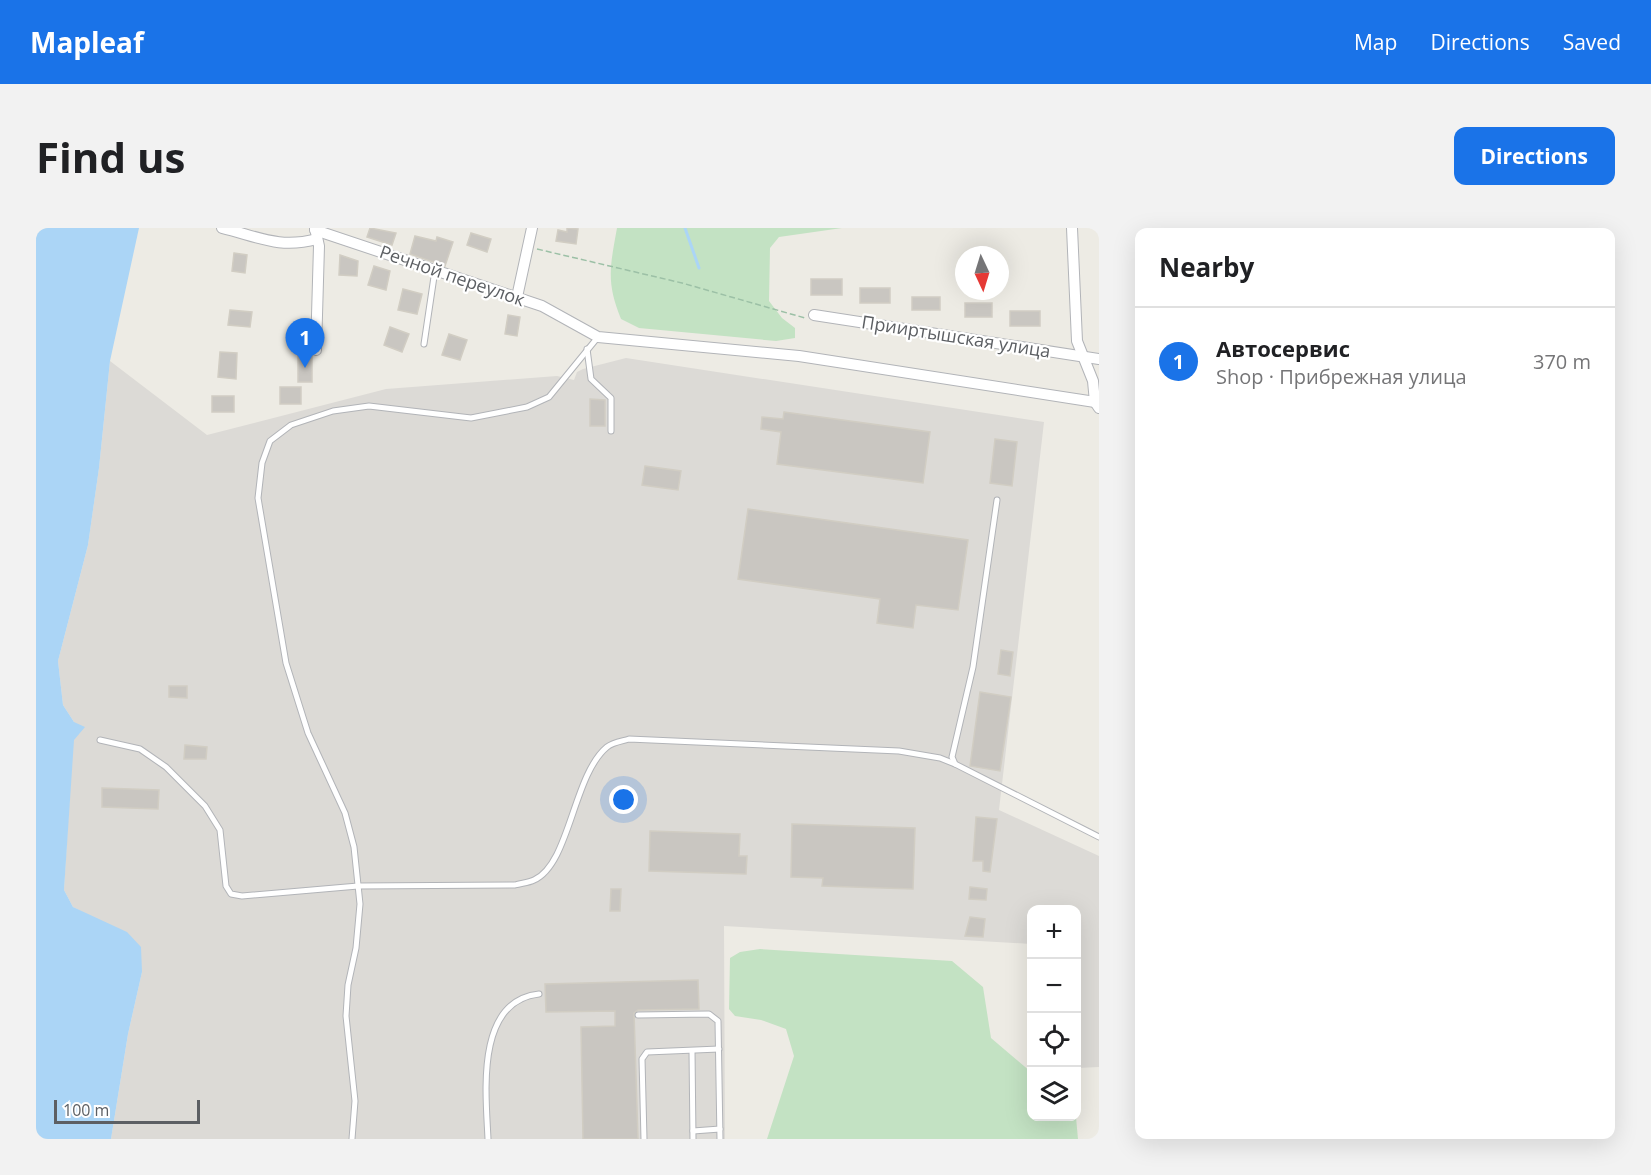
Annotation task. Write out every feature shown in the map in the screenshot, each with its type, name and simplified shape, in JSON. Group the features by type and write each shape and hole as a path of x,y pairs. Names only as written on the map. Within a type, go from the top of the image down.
{"street":[{"name":"Речной переулок","path":"222,228 271,243 298,244 316,232 542,306 585,332 598,337 799,356 1097,405"},
{"path":"517,297 532,228"},
{"path":"1072,228 1077,341 1094,381 1097,405"},
{"path":"316,232 316,350"},
{"name":"Прииртышская улица","path":"814,315 1099,359"}],"lane":[{"path":"424,344 435,270"},
{"path":"352,1139 355,1101 346,1016 348,985 357,938 358,886 354,847 345,813 308,733 286,663 258,498 262,463 270,441 291,425 333,411 369,406 471,418 527,407 549,397 598,337"},
{"path":"587,350 591,379 611,398 611,431"},
{"path":"955,764 952,757 973,667 997,500"},
{"path":"100,740 141,749 166,767 205,806 220,830 226,886 231,894 243,896 358,886 515,885 534,880 547,870 561,843 590,768 608,746 629,739 899,751 940,758 1099,837"},
{"path":"488,1139 485,1068 489,1044 511,1005 518,999 539,994"},
{"path":"638,1015 693,1013 715,1016 718,1021 720,1139"},
{"path":"644,1139 642,1059 644,1054 719,1049"},
{"path":"692,1051 693,1139"},
{"path":"693,1131 720,1129"}],"path":[{"path":"528,247 682,283 796,317 805,318 814,315"}],"shaded area":[{"path":"626,358 1044,422 999,810 1099,856 1099,1067 1081,1068 1081,905 1027,905 1027,944 724,926 725,1139 111,1139 128,1034 142,972 92,917 73,907 64,890 74,722 63,705 58,661 88,545 110,361 207,435 386,389 557,376 574,380 577,372"}],"green space":[{"path":"617,228 842,228 779,237 770,248 769,301 782,318 795,328 795,338 776,341 639,328 621,319 611,284"},
{"path":"760,949 952,961 983,987 991,1038 1027,1069 1027,1121 1076,1121 1078,1139 767,1139 794,1056 786,1029 761,1020 735,1016 729,1009 730,958 740,952"}],"water":[{"path":"36,228 139,228 110,361 88,545 58,661 63,705 74,722 85,727 74,740 64,890 73,907 127,932 141,947 142,972 128,1034 111,1139 36,1139"}],"building":[{"path":"370,228 396,233 392,245 367,237"},
{"path":"567,228 578,229 576,244 556,241 558,230 567,232"},
{"path":"471,233 491,239 487,252 467,245"},
{"path":"415,236 436,241 437,237 453,242 445,266 410,254"},
{"path":"234,253 247,255 245,273 232,271"},
{"path":"340,255 358,261 357,276 339,275"},
{"path":"374,266 390,271 386,290 368,285"},
{"path":"811,279 842,279 842,295 811,295"},
{"path":"860,288 890,288 890,303 860,303"},
{"path":"403,289 422,294 417,314 398,310"},
{"path":"912,297 940,297 940,310 912,310"},
{"path":"965,303 992,303 992,317 965,317"},
{"path":"230,310 252,312 250,327 228,325"},
{"path":"1010,311 1040,311 1040,326 1010,326"},
{"path":"508,315 520,317 517,336 505,334"},
{"path":"390,327 409,334 402,352 384,345"},
{"path":"449,334 467,340 460,360 442,355"},
{"path":"220,352 237,353 236,379 218,377"},
{"path":"298,355 312,356 312,382 298,382"},
{"path":"280,387 301,387 301,404 280,404"},
{"path":"212,396 234,396 234,412 212,412"},
{"path":"590,399 605,400 605,426 590,426"},
{"path":"784,412 930,432 923,483 777,464 781,432 761,429 762,417 783,419"},
{"path":"995,439 1017,442 1012,486 990,483"},
{"path":"645,466 681,471 678,490 642,485"},
{"path":"748,509 968,540 958,610 916,605 913,628 877,623 880,599 738,579"},
{"path":"1001,650 1013,652 1010,676 998,674"},
{"path":"169,686 187,686 187,698 169,697"},
{"path":"980,692 1011,697 1000,771 970,766"},
{"path":"185,745 207,747 206,759 184,759"},
{"path":"102,788 159,790 158,809 102,807"},
{"path":"976,817 997,819 990,872 983,871 983,861 973,861"},
{"path":"792,824 915,828 913,889 822,886 823,878 791,877"},
{"path":"650,831 740,834 739,856 747,856 746,874 649,871"},
{"path":"970,887 987,889 986,900 969,899"},
{"path":"611,889 621,889 620,911 610,911"},
{"path":"970,917 985,919 983,937 965,936"},
{"path":"698,980 699,1009 638,1010 634,1013 638,1139 583,1139 581,1027 615,1026 615,1011 546,1012 545,984"}],"waterway":[{"path":"685,228 699,268"}],"place":[{"name":"Автосервис","path":"305,368"}]}
